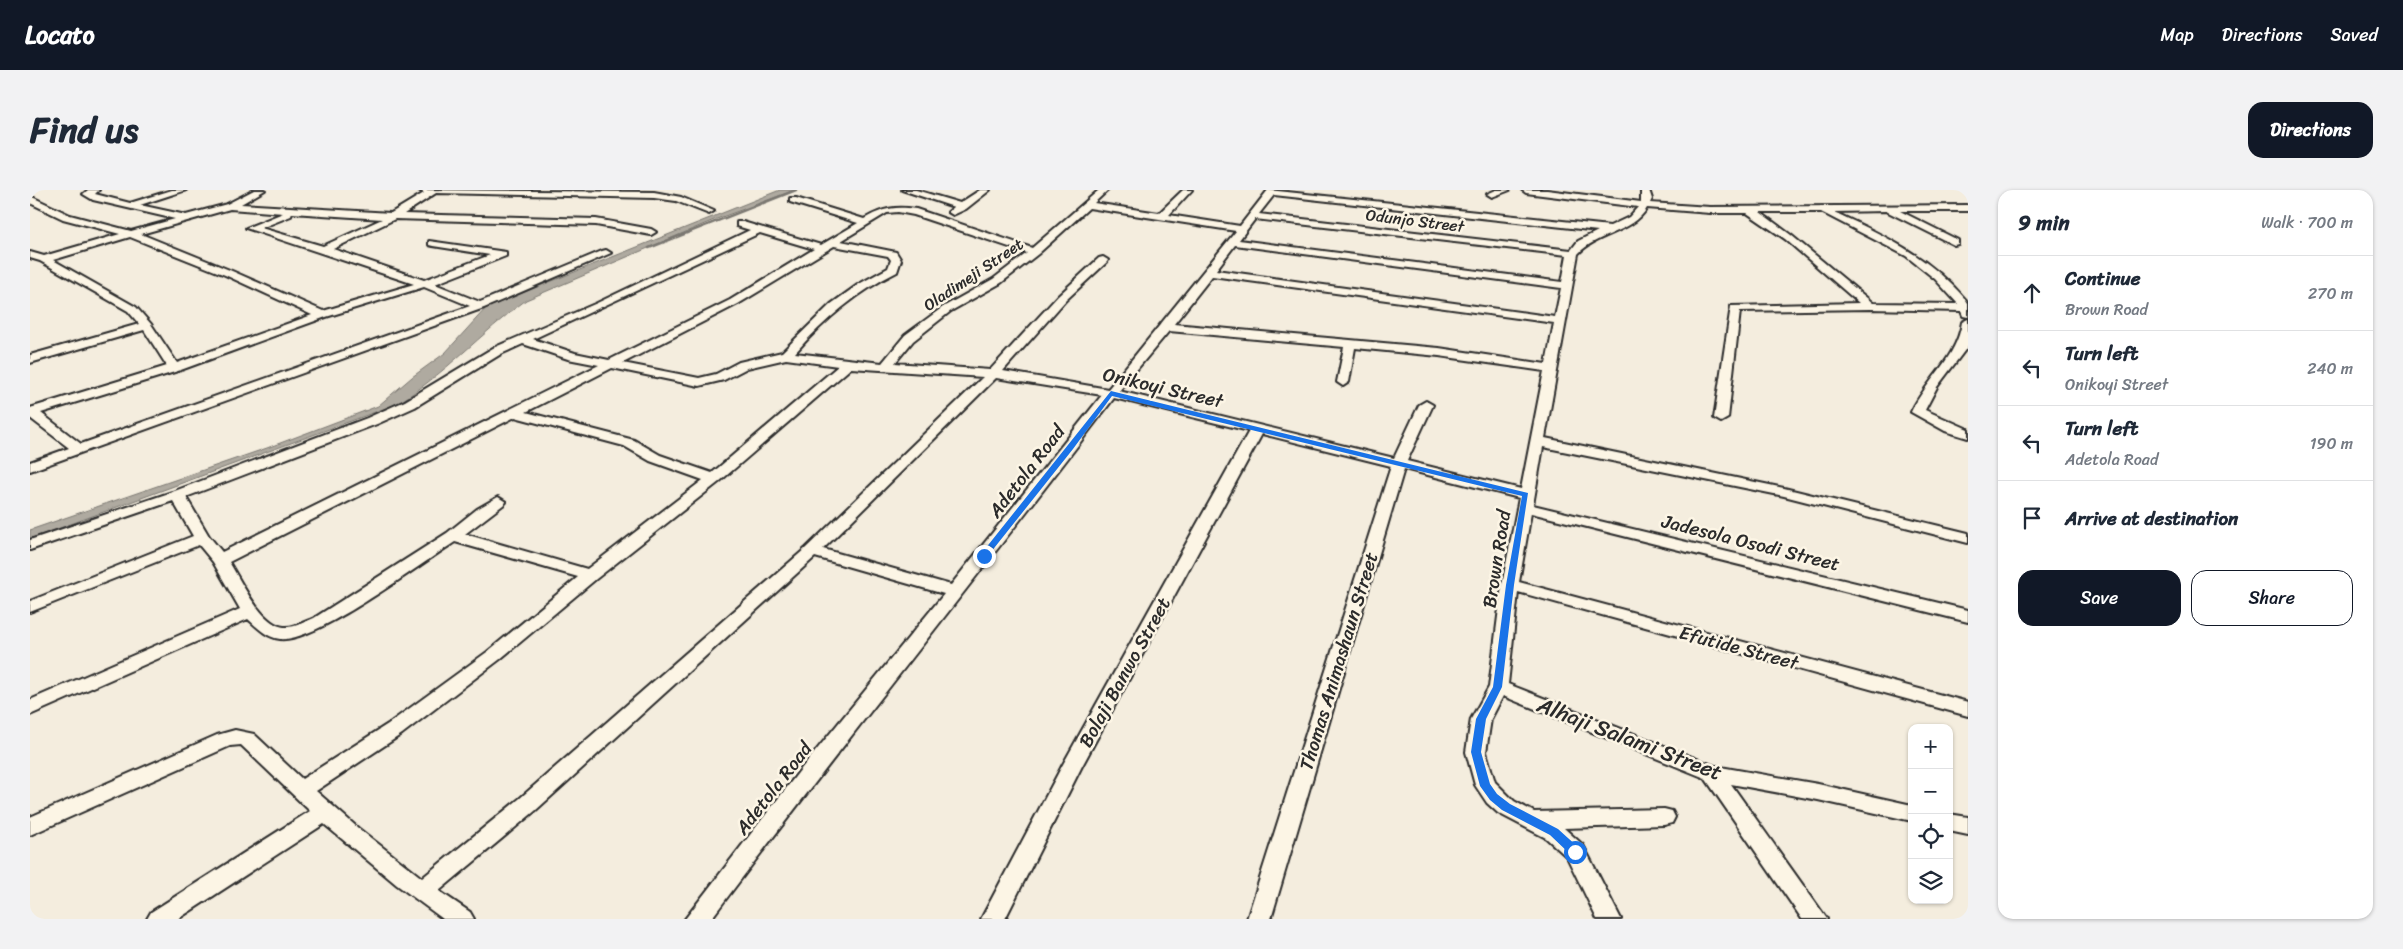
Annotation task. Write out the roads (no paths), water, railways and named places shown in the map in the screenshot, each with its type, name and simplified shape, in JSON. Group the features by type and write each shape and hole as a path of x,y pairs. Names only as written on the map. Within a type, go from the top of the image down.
{"street":[{"path":"95,190 88,194 96,198 187,218"},
{"path":"132,205 182,190"},
{"path":"44,259 230,206 261,190"},
{"path":"324,249 358,236 396,216 428,190 647,194 678,199 709,211"},
{"path":"906,190 963,207"},
{"path":"938,221 963,207 986,190"},
{"name":"Oladimeji Street","path":"885,367 909,338 947,310 997,281 1034,252 1104,190"},
{"path":"1162,216 1188,190"},
{"path":"1492,194 1506,190"},
{"path":"1526,190 1645,198 1750,210 1968,208"},
{"path":"1273,191 1611,229"},
{"name":"Adetola Road","path":"697,919 808,774 1028,501 1111,393 1166,327 1273,191"},
{"path":"1572,253 1598,233 1626,225 1640,215 1645,198"},
{"path":"30,199 43,209 131,234 251,282 322,315"},
{"path":"793,200 865,222"},
{"path":"1088,205 1162,216 1238,235 1567,286"},
{"path":"230,206 296,212 596,222 651,232"},
{"path":"1821,208 1893,242 1911,253 1946,283 1968,312"},
{"path":"1886,208 1954,242"},
{"path":"220,560 734,302 884,211 898,209 916,212 1034,252"},
{"path":"1750,210 1788,237 1870,306"},
{"path":"296,212 251,228 324,249 448,292 480,306"},
{"name":"Odunjo Street","path":"1254,216 1572,253"},
{"path":"523,340 572,356 699,382 715,379 743,364 786,354 813,324 879,277 893,270 896,260 892,254 826,245 758,230 740,224"},
{"path":"30,546 177,495 395,411 489,356 758,230"},
{"path":"30,412 174,368 322,315 424,284 502,254 433,243"},
{"path":"30,466 480,306 606,253"},
{"name":"Brown Road","path":"1572,253 1561,321 1510,585 1498,687 1481,719 1476,752 1478,766 1485,786 1494,797 1506,807 1554,832 1575,852 1609,919"},
{"path":"30,255 44,259 114,297 132,309 147,326 174,368"},
{"path":"422,891 555,780 812,550 994,373 1062,298 1103,260"},
{"path":"1208,272 1561,321"},
{"path":"1721,418 1735,308 1870,306 1968,312"},
{"path":"1968,322 1967,336 1962,350 1936,380 1918,412 1950,428 1968,434"},
{"path":"30,359 147,326"},
{"path":"1166,327 1439,352 1551,368"},
{"path":"1343,382 1350,345"},
{"name":"Onikoyi Street","path":"786,354 848,364 994,373 1111,393 1399,463 1525,501"},
{"path":"300,791 395,729 493,656 590,575 714,479 848,364"},
{"name":"Thomas Animashaun Street","path":"1259,919 1399,463 1426,406"},
{"path":"30,412 78,448"},
{"path":"516,413 629,444 655,458 714,479"},
{"name":"Bolaji Banwo Street","path":"993,919 1072,766 1258,428"},
{"path":"1537,440 1774,489 1968,538"},
{"path":"177,495 202,538 220,560 250,610 270,629 279,633 293,634 320,622 453,536 498,502"},
{"name":"Jadesola Osodi Street","path":"1525,501 1968,616"},
{"path":"453,536 590,575"},
{"path":"30,607 202,538"},
{"path":"812,550 954,591"},
{"name":"Efutide Street","path":"1510,585 1968,709"},
{"path":"30,708 250,610"},
{"name":"Alhaji Salami Street","path":"1498,687 1712,773 1818,792 1908,812"},
{"path":"30,826 234,737 247,740 325,813 422,891 447,915"},
{"path":"1712,773 1815,919"},
{"path":"159,919 325,813"},
{"path":"1530,820 1664,818"},
{"path":"1953,823 1968,826"}],"waterway":[{"path":"649,248 796,190"}]}
